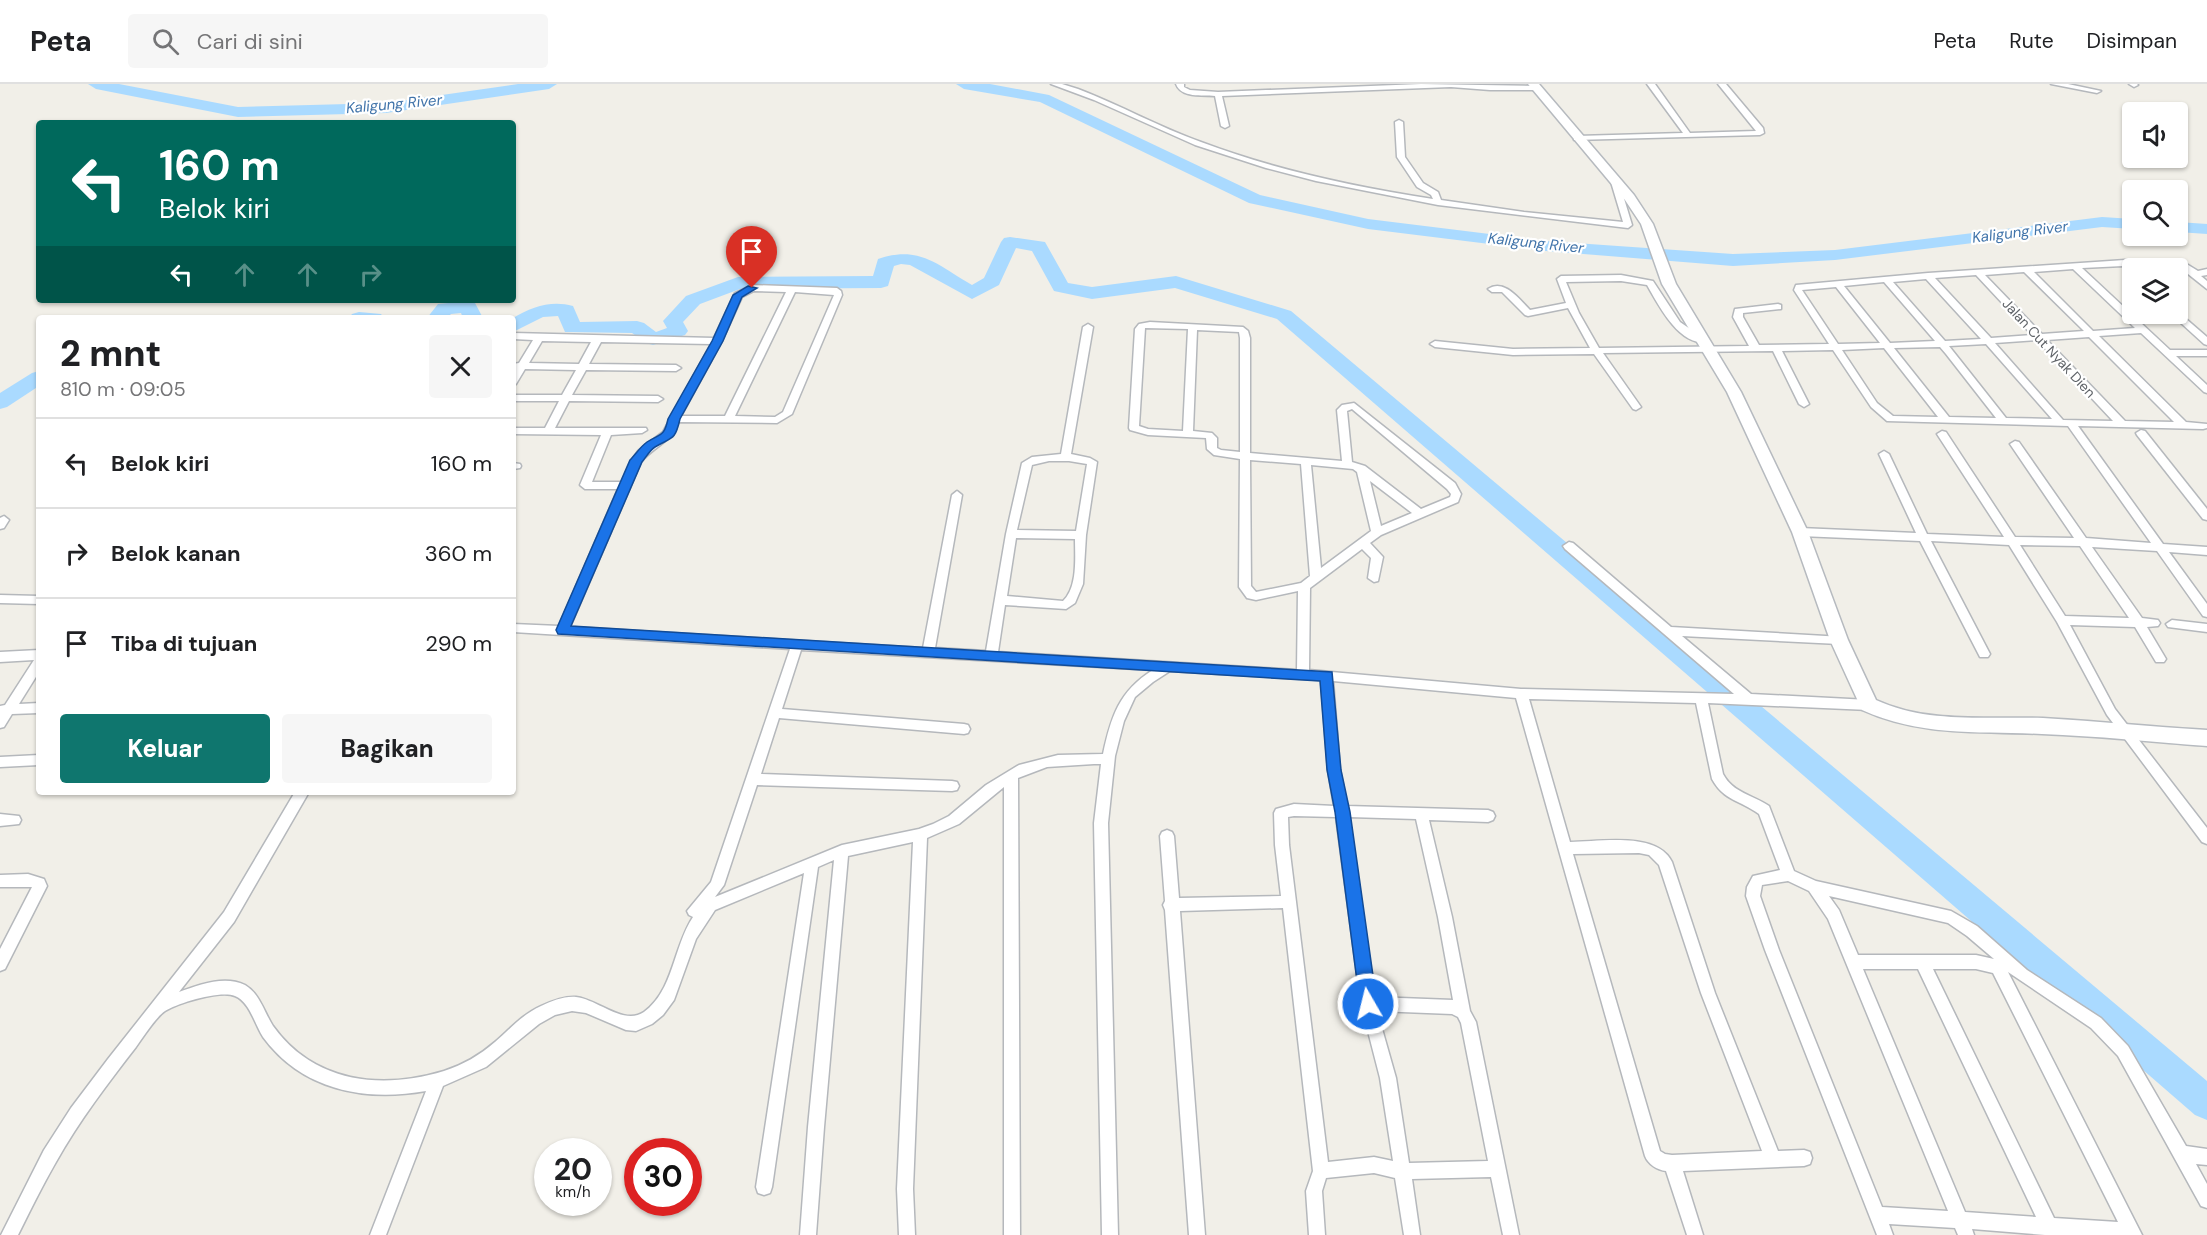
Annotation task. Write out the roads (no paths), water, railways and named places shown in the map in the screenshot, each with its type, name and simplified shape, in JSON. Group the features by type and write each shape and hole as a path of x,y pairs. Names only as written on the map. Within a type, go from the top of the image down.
{"main road":[{"path":"1534,86 1630,198 1650,231 1667,279 1734,392 1800,532 1839,640 1869,705 1894,717 1938,723 2004,724 2207,738"}],"street":[{"path":"1054,84 1077,87 1203,145 1244,159 1343,186 1438,203 1628,225 1615,182"},
{"path":"1180,84 1181,88 1188,92 1218,94 1450,84 1490,88 1534,86"},
{"path":"1651,84 1689,136"},
{"path":"1577,138 1760,133 1760,130 1722,84"},
{"path":"2055,84 2097,91"},
{"path":"1218,94 1225,126"},
{"path":"1399,122 1401,158 1418,183 1435,194 1438,203"},
{"path":"2122,264 1928,276 1839,285 1804,286 1798,290 1874,405 1885,416 1897,419 2206,427"},
{"path":"2077,268 2207,390"},
{"path":"2188,268 2207,286"},
{"path":"2027,270 2183,425"},
{"path":"2195,273 2207,272"},
{"name":"Jalan Cut Nyak Dien","path":"1978,273 2121,423"},
{"path":"1928,276 2065,422 2207,613"},
{"path":"1636,407 1597,351 1570,305 1561,279 1621,278 1650,283 1676,324 1704,344"},
{"path":"1887,280 1943,344 2003,421"},
{"path":"1839,285 1946,420"},
{"path":"562,630 640,455 650,445 667,437 671,432 674,419 717,341 738,295 752,288 834,290 838,292 787,414 777,420 674,419"},
{"path":"728,420 792,289"},
{"path":"1492,289 1505,290 1528,314 1570,305"},
{"path":"1755,347 1738,317 1738,311 1778,307"},
{"path":"2188,324 2205,338"},
{"path":"1347,464 1342,410 1345,406 1354,406 1456,494 1454,499 1420,514 1377,532 1304,586 1256,596 1247,592 1245,456 1244,334 1240,329 1146,325 1140,329 1134,428 1211,436 1211,446 1214,452 1245,456 1306,463 1347,464 1361,468 1420,514"},
{"path":"1065,458 1088,327"},
{"path":"1188,434 1193,327"},
{"path":"1435,344 1513,352 1597,351 1704,344 1755,347 1889,346 2145,330"},
{"path":"516,336 717,341"},
{"path":"518,366 539,338"},
{"path":"548,431 598,338"},
{"path":"1776,347 1804,404"},
{"path":"2168,353 2207,353"},
{"path":"518,366 676,369"},
{"path":"516,398 658,399"},
{"path":"516,431 642,430"},
{"path":"607,432 585,485 626,486"},
{"path":"2141,433 2207,516"},
{"path":"1942,434 2062,620 2111,712 2200,818 2207,838"},
{"path":"2015,444 2139,623 2160,659"},
{"path":"1884,454 1923,537 1984,654"},
{"path":"991,656 1011,534 1028,463 1039,458 1085,459 1092,462 1081,535 1076,593 1071,602 1066,605 1001,600"},
{"path":"1306,463 1316,578"},
{"path":"1361,468 1377,532"},
{"path":"928,652 957,495"},
{"path":"1800,532 2083,542 2207,551"},
{"path":"1011,534 1081,535"},
{"path":"1363,543 1377,557 1374,578"},
{"path":"1569,546 1619,587 1744,699"},
{"path":"1303,676 1304,586"},
{"path":"0,599 36,600"},
{"path":"2062,620 2154,623"},
{"path":"2172,624 2207,628"},
{"path":"516,628 1327,676 1521,694 1744,699 1869,705"},
{"path":"1668,631 1839,640"},
{"path":"694,911 717,885 797,645"},
{"path":"0,657 36,655"},
{"path":"0,723 4,710 36,666"},
{"path":"1110,1235 1101,823 1108,759 1125,705 1143,682 1168,667"},
{"path":"1327,676 1334,770 1342,812 1368,1004 1388,1078 1412,1235"},
{"path":"1521,694 1650,1149 1656,1159 1672,1163 1804,1158"},
{"path":"1706,699 1717,775 1732,796 1764,810 1789,875"},
{"path":"4,710 36,708"},
{"path":"775,713 964,729"},
{"path":"157,1007 209,990 232,987 245,993 268,1031 293,1058 322,1077 356,1088 406,1087 438,1079 480,1063 540,1014 554,1008 575,1004 624,1024 640,1022 657,1012 667,999 687,940 696,923 710,906 842,851 920,835 954,820 991,789 1011,775 1032,765 1049,760 1108,759"},
{"path":"0,762 36,760"},
{"path":"1011,775 1012,1235"},
{"path":"752,778 952,786"},
{"path":"9,1235 50,1156 76,1114 229,917 300,795"},
{"path":"1321,1173 1279,821 1281,813 1294,810 1488,816"},
{"path":"1421,814 1445,917 1463,1012 1468,1022 1511,1235"},
{"path":"907,1235 904,1189 920,835"},
{"path":"1167,836 1170,905 1197,1235"},
{"path":"1566,848 1639,847 1651,849 1660,854 1665,862 1708,993 1773,1159"},
{"path":"808,1235 842,851"},
{"path":"764,1187 812,864"},
{"path":"1885,1235 1772,950 1753,896 1758,880 1789,875 1814,887 1951,917 1972,930 2022,975 2063,999 2109,1035 2123,1051 2207,1200"},
{"path":"0,881 28,880 39,883 40,886 6,942 0,964"},
{"path":"1814,887 1834,915 1963,1228"},
{"path":"1170,905 1288,902"},
{"path":"1854,962 1976,962 2022,975"},
{"path":"1923,963 2052,1231"},
{"path":"1877,1215 1963,1228 2133,1233 1998,967"},
{"path":"1368,1004 1454,1007 1463,1012"},
{"path":"378,1235 438,1079"},
{"path":"2181,1154 2207,1157"},
{"path":"1672,1163 1695,1235"},
{"path":"1317,1235 1314,1191 1316,1181 1321,1173 1333,1168 1374,1165 1402,1171 1499,1169"}],"waterway":[{"name":"Kaligung River","path":"96,84 238,112 386,108 549,84"},
{"name":"Kaligung River","path":"964,84 1044,98 1255,199 1368,224 1546,246 1733,260 1835,255 2102,222 2122,223"},
{"name":"Kaligung River","path":"2188,228 2207,229"},
{"path":"516,324 539,311 566,310 572,328 637,327 653,339 678,331 673,321 693,300 738,283 881,282 885,263 900,258 915,260 972,293 992,281 1010,242 1039,246 1061,287 1092,293 1176,282 1284,315 2207,1103"},
{"path":"439,315 445,308 468,307 472,315"},
{"path":"0,402 36,379"}]}
